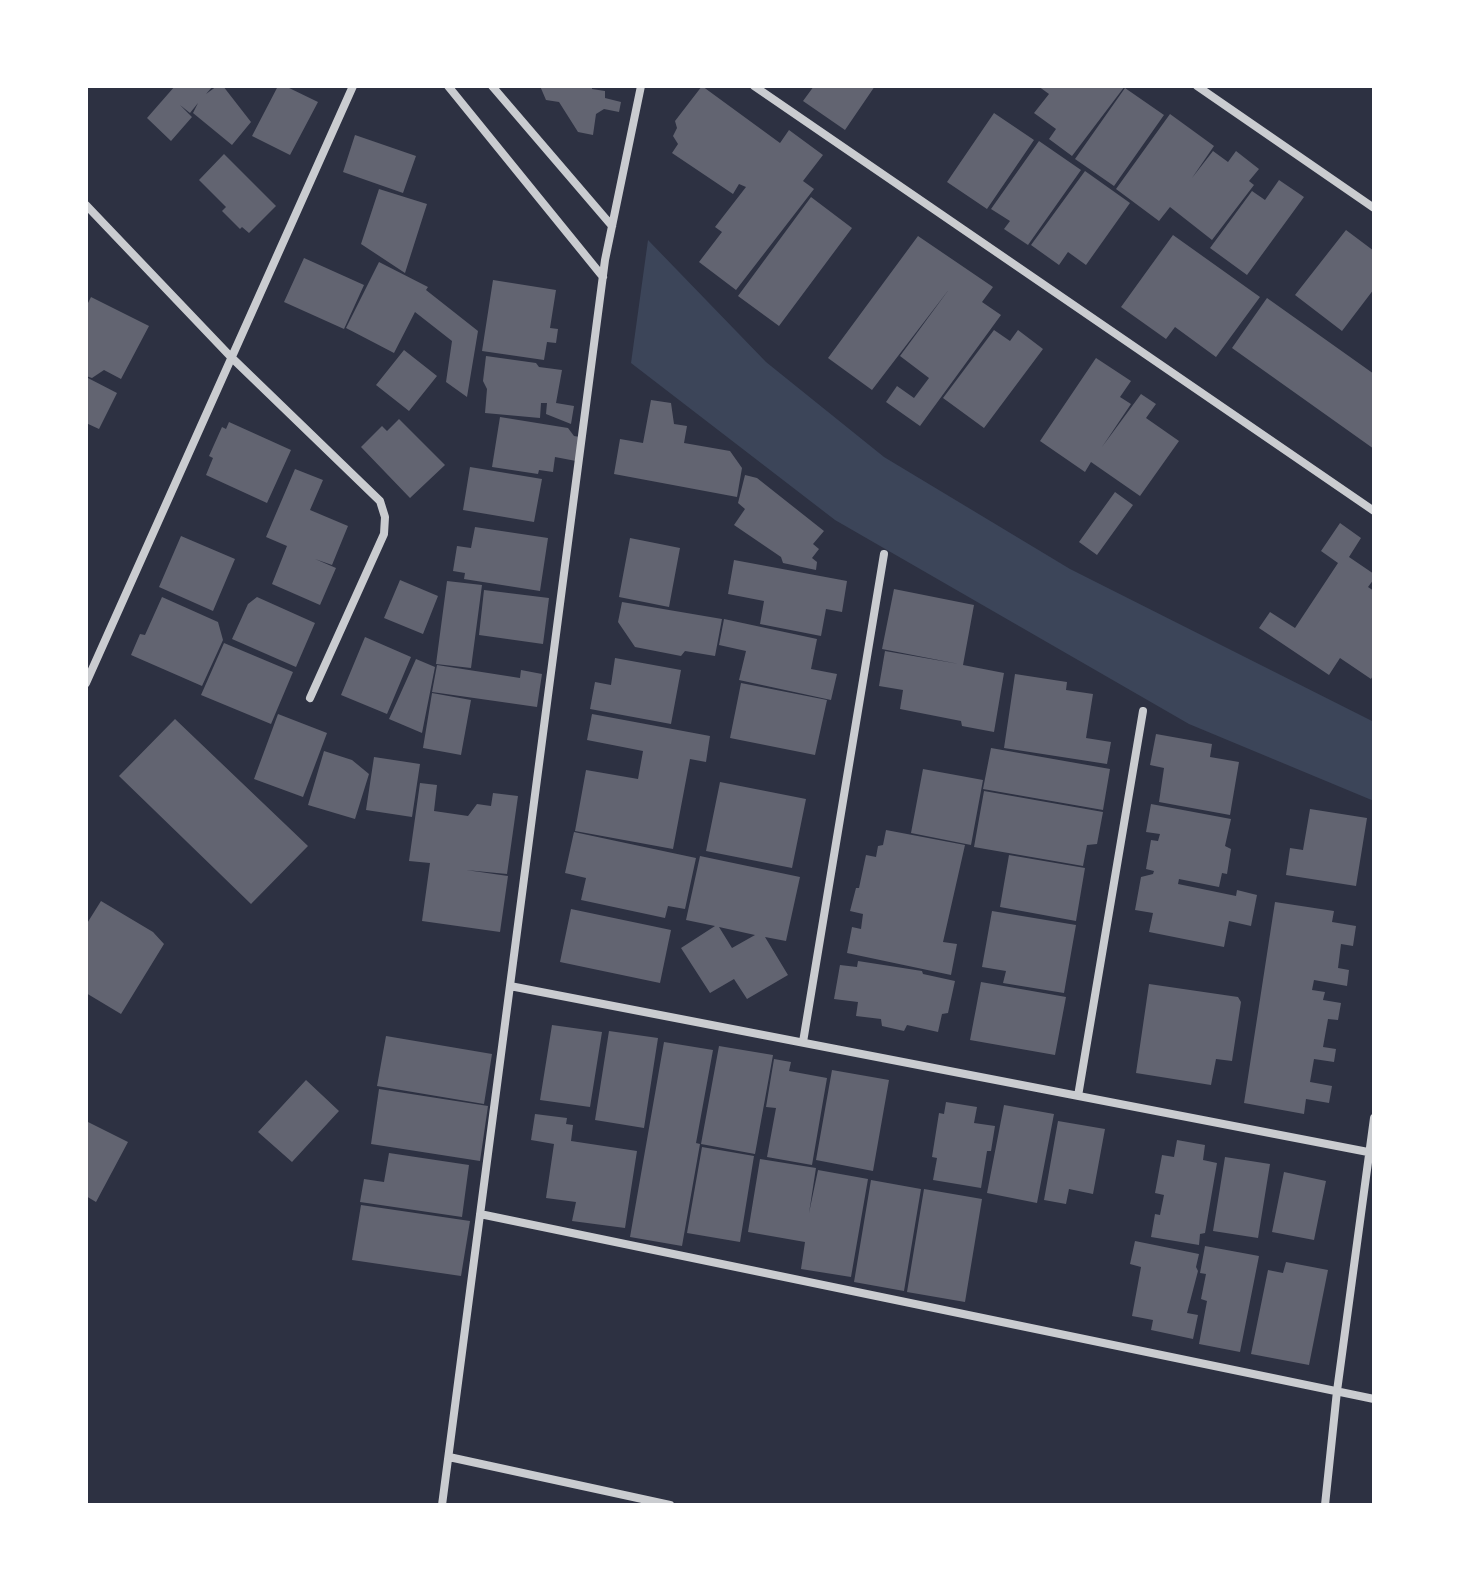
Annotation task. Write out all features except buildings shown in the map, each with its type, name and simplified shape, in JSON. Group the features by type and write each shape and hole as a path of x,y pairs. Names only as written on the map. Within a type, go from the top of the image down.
{"street":[{"path":"86,683 353,86"},
{"path":"448,86 603,277"},
{"path":"492,86 612,226"},
{"path":"442,1505 605,260 641,86"},
{"path":"754,86 1374,511"},
{"path":"1197,86 1374,208"},
{"path":"86,205 230,356 380,501 385,517 384,534 310,698"},
{"path":"803,1042 884,554"},
{"path":"1078,1096 1143,711"},
{"path":"510,986 1368,1152"},
{"path":"1325,1505 1337,1391 1374,1118"},
{"path":"480,1214 1374,1399"},
{"path":"449,1457 670,1505"}],"shaded area":[{"path":"648,240 766,362 884,457 1070,569 1374,722 1374,801 1189,724 835,520 631,363"}]}
